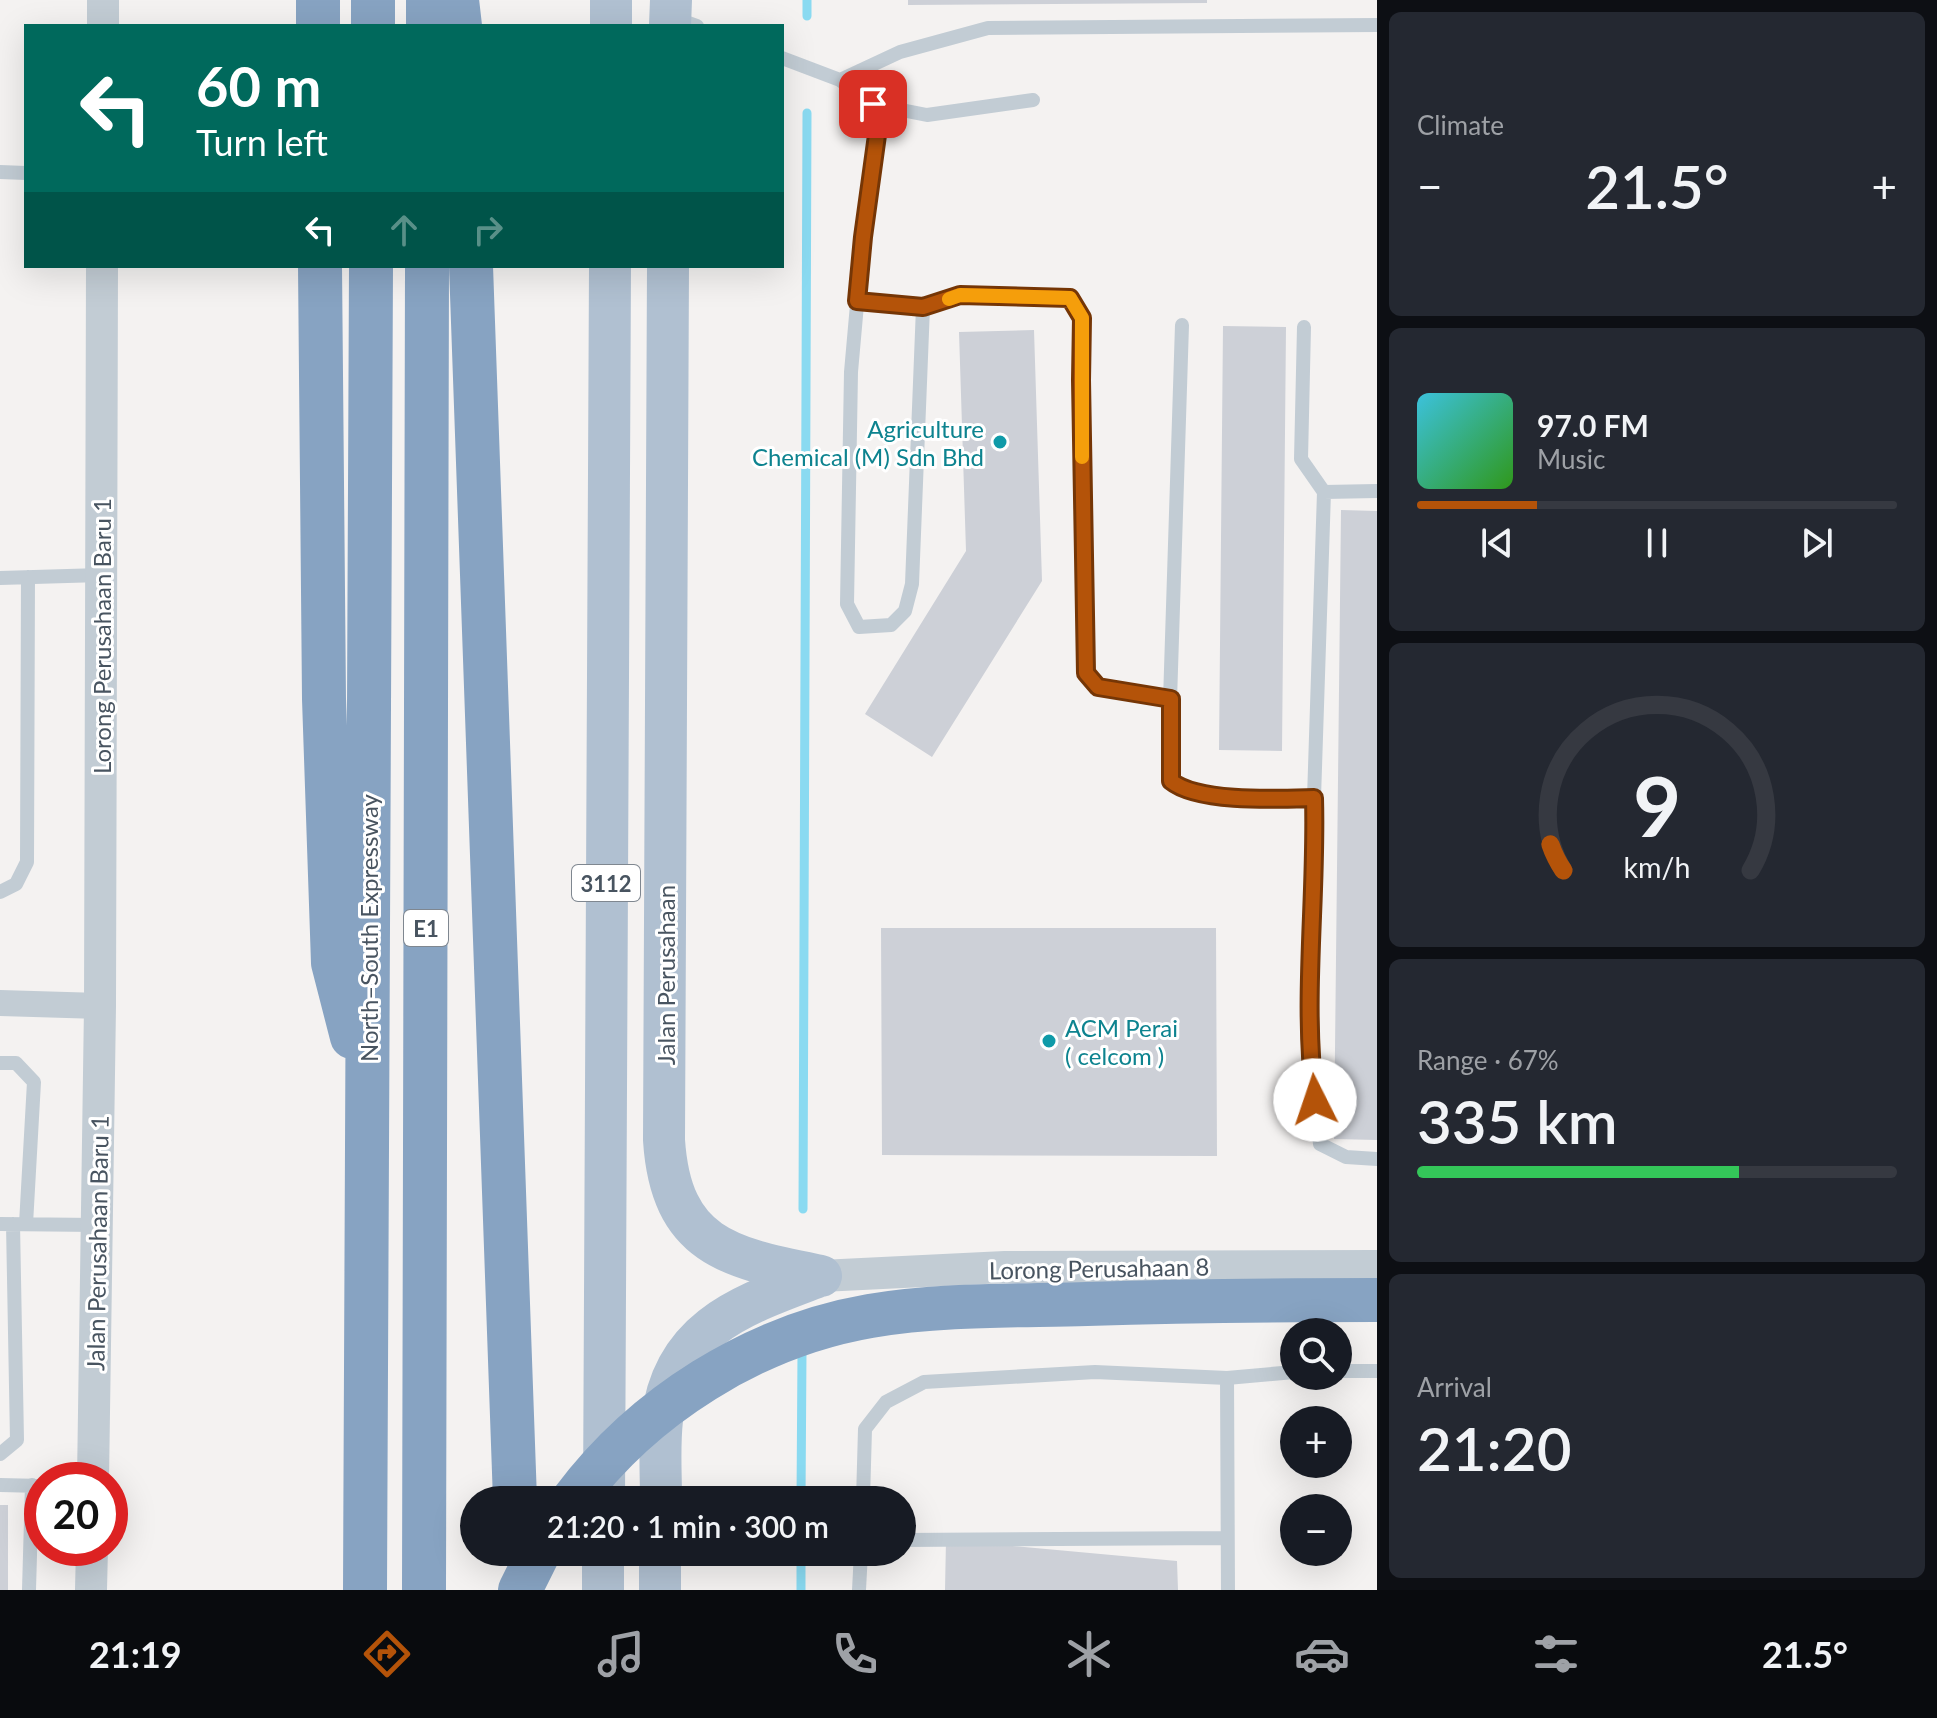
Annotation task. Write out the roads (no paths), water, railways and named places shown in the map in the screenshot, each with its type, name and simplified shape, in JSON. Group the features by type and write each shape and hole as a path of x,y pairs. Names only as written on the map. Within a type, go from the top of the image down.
{"highway":[{"path":"318,0 318,24"},
{"path":"373,0 373,24"},
{"path":"428,0 428,24"},
{"path":"457,0 460,24"},
{"path":"320,268 324,699 333,963 367,1094"},
{"name":"North–South Expressway","path":"365,1590 371,268"},
{"name":"E1","path":"424,1590 427,268"},
{"path":"471,268 515,1486"},
{"path":"584,1486 626,1441 687,1392 766,1348 828,1326 914,1310 975,1307 1377,1300"},
{"path":"518,1566 519,1590"},
{"path":"519,1590 532,1566"}],"main road":[{"path":"611,0 611,24"},
{"name":"3112","path":"604,1486 610,268"},
{"name":"Jalan Perusahaan","path":"668,268 666,1169 684,1213 696,1230 712,1243 734,1256 821,1276"},
{"path":"661,1486 662,1418 682,1360 697,1339 715,1323 767,1296 821,1276"},
{"path":"603,1566 603,1590"},
{"path":"660,1566 660,1590"}],"street":[{"path":"103,0 103,24"},
{"name":"Lorong Perusahaan Baru 1","path":"100,1006 102,268"},
{"path":"0,1003 100,1006"},
{"name":"Jalan Perusahaan Baru 1","path":"93,1462 100,1006"},
{"name":"Lorong Perusahaan 8","path":"821,1276 1005,1267 1377,1266"},
{"path":"91,1590 92,1566"}],"lane":[{"path":"840,80 900,52 988,28 1377,25"},
{"path":"784,59 840,80 873,104 927,115 1033,100"},
{"path":"881,106 863,237 851,372 847,604 859,627 891,625 905,611 912,584 923,307"},
{"path":"0,172 24,173"},
{"path":"857,301 923,307 960,295 1070,298 1082,318 1086,673 1098,687 1171,699"},
{"path":"1182,325 1171,781 1183,790 1261,800 1314,798"},
{"path":"1304,327 1301,459 1324,492 1314,798 1316,850 1310,964 1312,1078 1320,1144 1346,1157 1377,1159"},
{"path":"1324,492 1377,491"},
{"path":"0,578 101,575"},
{"path":"0,892 16,884 27,862 28,577"},
{"path":"0,1063 16,1063 34,1082 13,1224 17,1440 0,1454"},
{"path":"13,1224 97,1225"},
{"path":"1352,1371 1377,1371"},
{"path":"863,1486 865,1429 886,1402 924,1382 1095,1372 1227,1378 1280,1373"},
{"path":"1227,1378 1228,1590"},
{"path":"0,1485 24,1486"},
{"path":"916,1540 1227,1538"},
{"path":"29,1590 31,1566"},
{"path":"859,1590 860,1566"}],"waterway":[{"path":"807,0 807,16"},
{"path":"803,1209 807,113"},
{"path":"801,1486 802,1352"},
{"path":"801,1566 801,1590"}],"place":[{"name":"Agriculture Chemical (M) Sdn Bhd","path":"1000,442"},
{"name":"ACM Perai ( celcom )","path":"1049,1041"}]}
